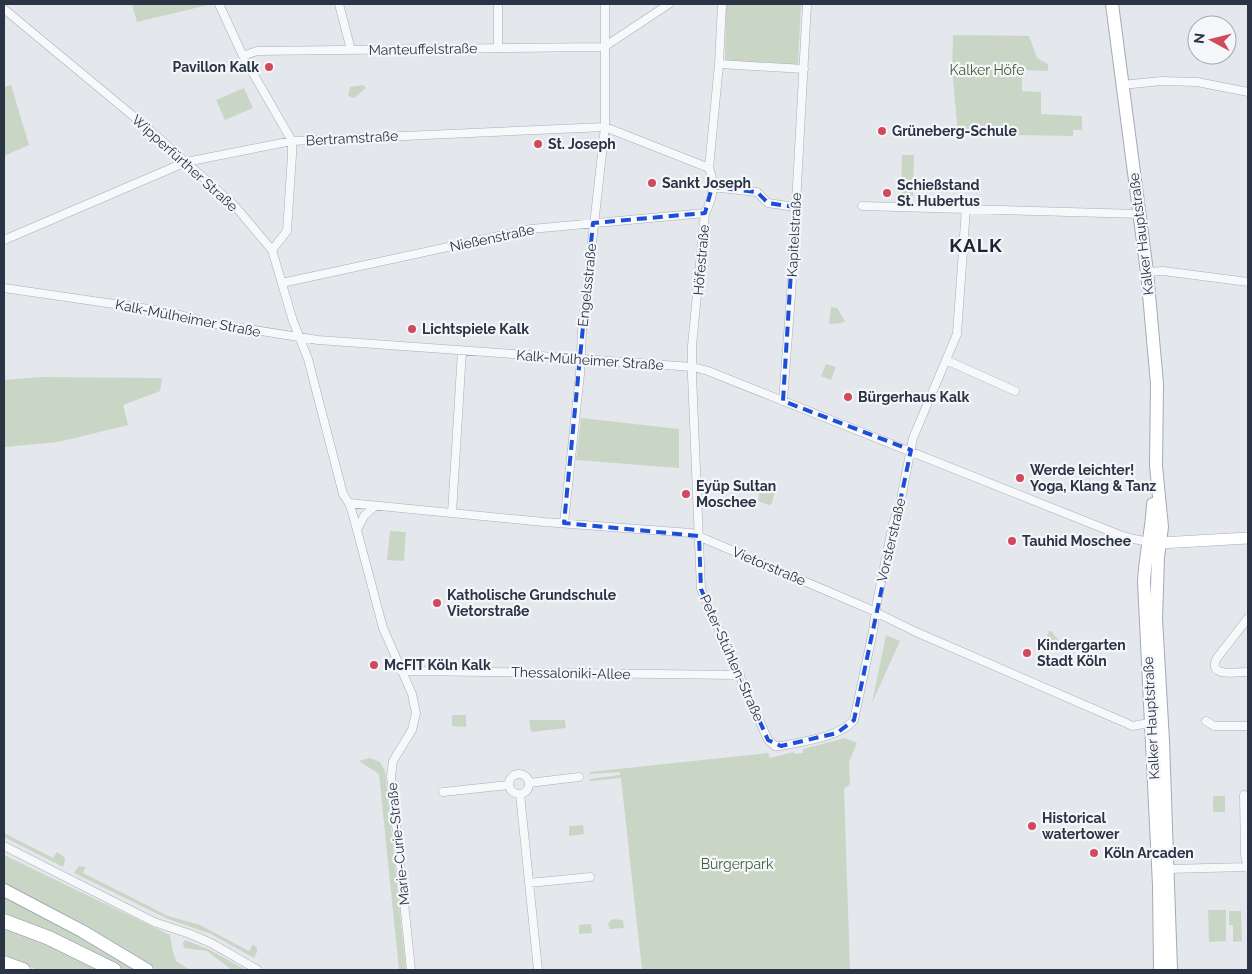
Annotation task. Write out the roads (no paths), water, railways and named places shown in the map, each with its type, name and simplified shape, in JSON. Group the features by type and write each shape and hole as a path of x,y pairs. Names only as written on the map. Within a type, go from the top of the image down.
{"highway":[{"path":"4,920 48,938 114,970"},
{"path":"4,963 23,970"}],"main road":[{"name":"Kalker Hauptstraße","path":"1112,4 1147,272 1157,377 1156,466 1152,527 1155,542 1146,554 1144,582 1157,721 1167,869 1171,970"},
{"name":"Kalker Hauptstraße","path":"1157,721 1160,970"},
{"path":"4,890 82,930 146,970"}],"street":[{"path":"219,4 243,56 292,141 287,231 272,250"},
{"path":"339,4 351,50"},
{"path":"498,4 498,48"},
{"name":"Engelsstraße","path":"564,522 605,127 605,4"},
{"path":"604,47 669,4"},
{"name":"Höfestraße","path":"693,367 692,346 705,213 710,204 713,178 709,168 719,64 722,4"},
{"name":"Kapitelstraße","path":"783,401 791,294 807,4"},
{"name":"Wipperfürther Straße","path":"4,9 150,130 234,205 272,250 293,321 308,359 342,494 349,503 383,628 412,694"},
{"name":"Manteuffelstraße","path":"243,56 257,51 604,47"},
{"path":"719,64 804,69"},
{"path":"1122,85 1161,81 1188,82 1248,92"},
{"name":"Bertramstraße","path":"4,240 186,162 292,141 605,127 709,168"},
{"path":"712,186 757,192 768,203 795,207"},
{"path":"862,206 1139,214"},
{"name":"Vorsterstraße","path":"850,724 854,720 893,524 900,504 913,438 957,334 966,208"},
{"name":"Nießenstraße","path":"282,283 531,229 705,213"},
{"path":"1147,272 1163,271 1248,282"},
{"name":"Kalk-Mülheimer Straße","path":"4,288 169,312 210,323 318,340 693,367 708,371 910,450 1120,535 1155,542"},
{"path":"452,513 462,351"},
{"path":"946,360 1015,391"},
{"name":"Peter-Stühlen-Straße","path":"693,367 701,589 768,740 775,746 781,746 837,732 850,724"},
{"name":"Vietorstraße","path":"349,503 691,533 867,608 1132,726 1157,721"},
{"path":"357,530 364,516 375,506"},
{"path":"1155,542 1248,538"},
{"path":"1248,618 1215,661 1214,666 1223,673 1248,672"},
{"name":"Thessaloniki-Allee","path":"401,670 740,675"},
{"name":"Marie-Curie-Straße","path":"411,970 391,776 393,761 406,741 415,720 416,712 412,694"},
{"path":"1206,721 1214,726 1248,726"},
{"path":"517,775 526,778 529,783 526,790 520,794 511,790 509,785 511,778 517,775"},
{"path":"529,783 579,777"},
{"path":"443,792 509,785"},
{"path":"520,794 538,970"},
{"path":"1167,869 1248,868 1244,796"},
{"path":"4,846 154,922 211,943 258,970"},
{"path":"529,883 590,877"}],"place":[{"name":"Pavillon Kalk","path":"269,67"},
{"name":"Grüneberg-Schule","path":"882,131"},
{"name":"St. Joseph","path":"538,144"},
{"name":"Sankt Joseph","path":"652,183"},
{"name":"Schießstand St. Hubertus","path":"887,193"},
{"name":"Lichtspiele Kalk","path":"412,329"},
{"name":"Bürgerhaus Kalk","path":"848,397"},
{"name":"Werde leichter! Yoga, Klang & Tanz","path":"1020,478"},
{"name":"Eyüp Sultan Moschee","path":"686,494"},
{"name":"Tauhid Moschee","path":"1012,541"},
{"name":"Katholische Grundschule Vietorstraße","path":"437,603"},
{"name":"Kindergarten Stadt Köln","path":"1027,653"},
{"name":"McFIT Köln Kalk","path":"374,665"},
{"name":"Historical watertower","path":"1032,826"},
{"name":"Köln Arcaden","path":"1094,853"}],"district":[{"name":"KALK","path":"976,245"}],"park label":[{"name":"Kalker Höfe","path":"987,70"},
{"name":"Bürgerpark","path":"737,864"}]}
